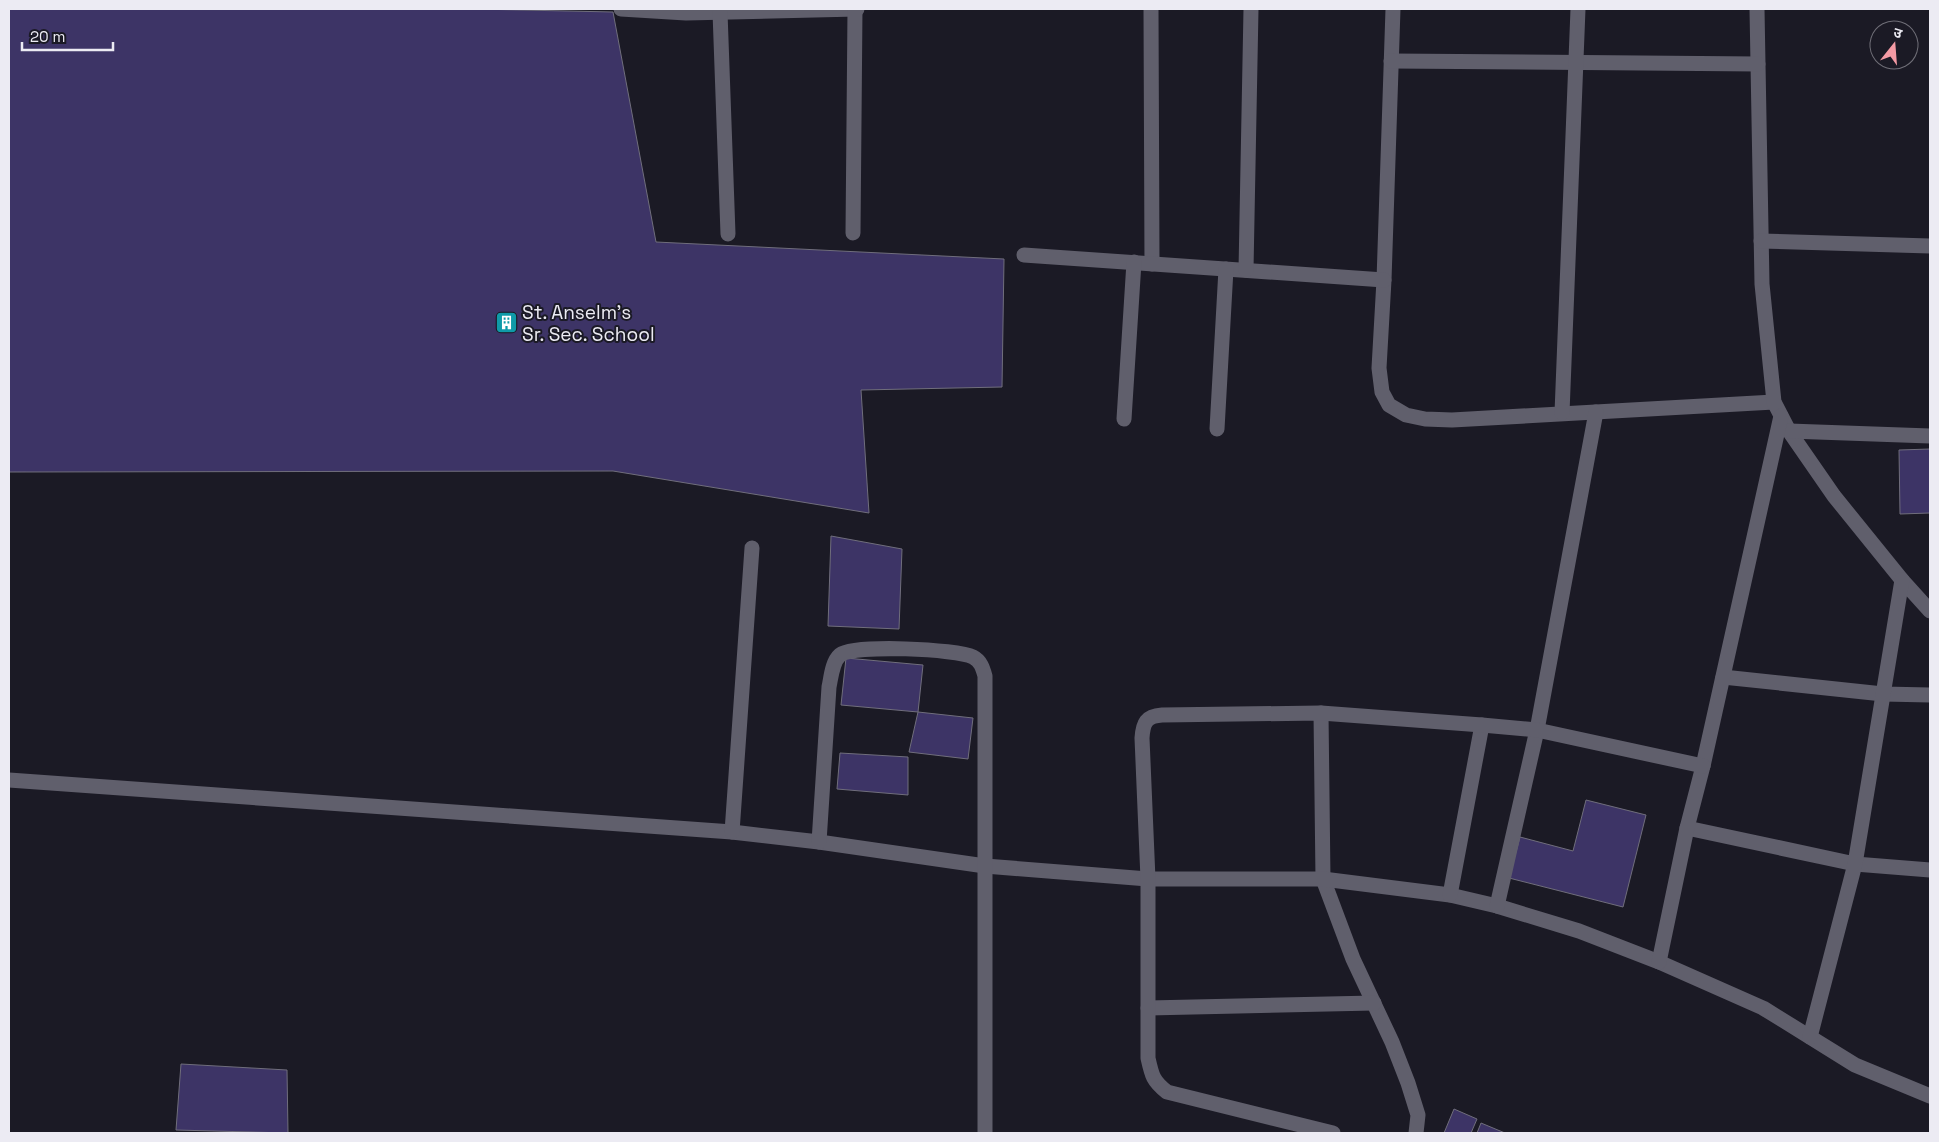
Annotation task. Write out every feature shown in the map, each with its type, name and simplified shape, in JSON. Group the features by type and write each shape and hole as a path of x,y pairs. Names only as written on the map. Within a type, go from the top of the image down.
{"street":[{"path":"621,9 686,13 856,9 853,233"},
{"path":"1151,9 1152,264"},
{"path":"1246,270 1250,9"},
{"path":"1393,9 1384,280 1379,368 1382,392 1389,405 1406,415 1424,419 1452,420 1774,402"},
{"path":"1562,414 1578,9"},
{"path":"1757,9 1762,284 1774,402 1789,431 1834,496 1902,580 1930,611"},
{"path":"720,12 728,234"},
{"path":"1391,61 1758,64"},
{"path":"1761,241 1930,246"},
{"path":"1024,255 1384,280"},
{"path":"1124,419 1134,262"},
{"path":"1217,429 1226,269"},
{"path":"1497,906 1537,730 1596,412"},
{"path":"1659,962 1687,828 1703,766 1781,416"},
{"path":"1789,431 1930,436"},
{"path":"732,832 752,548"},
{"path":"1810,1037 1855,864 1902,580"},
{"path":"819,842 829,687 833,668 839,656 848,651 865,648 954,652 976,658 982,665 986,676 985,1133"},
{"path":"1723,677 1883,694 1930,695"},
{"path":"1333,1133 1167,1092 1152,1075 1148,1058 1148,879 1142,738 1143,726 1146,720 1154,715 1162,714 1321,713 1482,725 1537,730 1703,766"},
{"path":"1321,713 1323,879 1353,959 1408,1083 1418,1115 1416,1133"},
{"path":"1450,895 1482,725"},
{"path":"9,780 732,832 819,842 985,866 1148,879 1323,879 1450,895 1497,906 1579,931 1659,962 1763,1008 1855,1065 1930,1096"},
{"path":"1687,828 1855,864 1930,870"},
{"path":"1148,1008 1374,1003"}],"building":[{"name":"St. Anselm's Sr. Sec. School","path":"9,9 475,9 613,12 656,242 1004,259 1002,387 861,390 869,513 613,471 9,472"},
{"path":"1930,449 1930,513 1900,514 1899,450"},
{"path":"831,536 902,549 899,629 828,626"},
{"path":"846,658 923,665 918,712 841,705"},
{"path":"918,712 973,718 968,759 909,752"},
{"path":"840,753 908,757 908,795 837,789"},
{"path":"1586,800 1646,815 1623,907 1509,878 1520,837 1573,851"},
{"path":"181,1064 287,1070 288,1133 176,1130"},
{"path":"1454,1109 1477,1119 1471,1133 1444,1133"},
{"path":"1481,1123 1505,1133 1477,1133"}],"place":[{"name":"St. Anselm's Sr. Sec. School","path":"506,323"}]}
